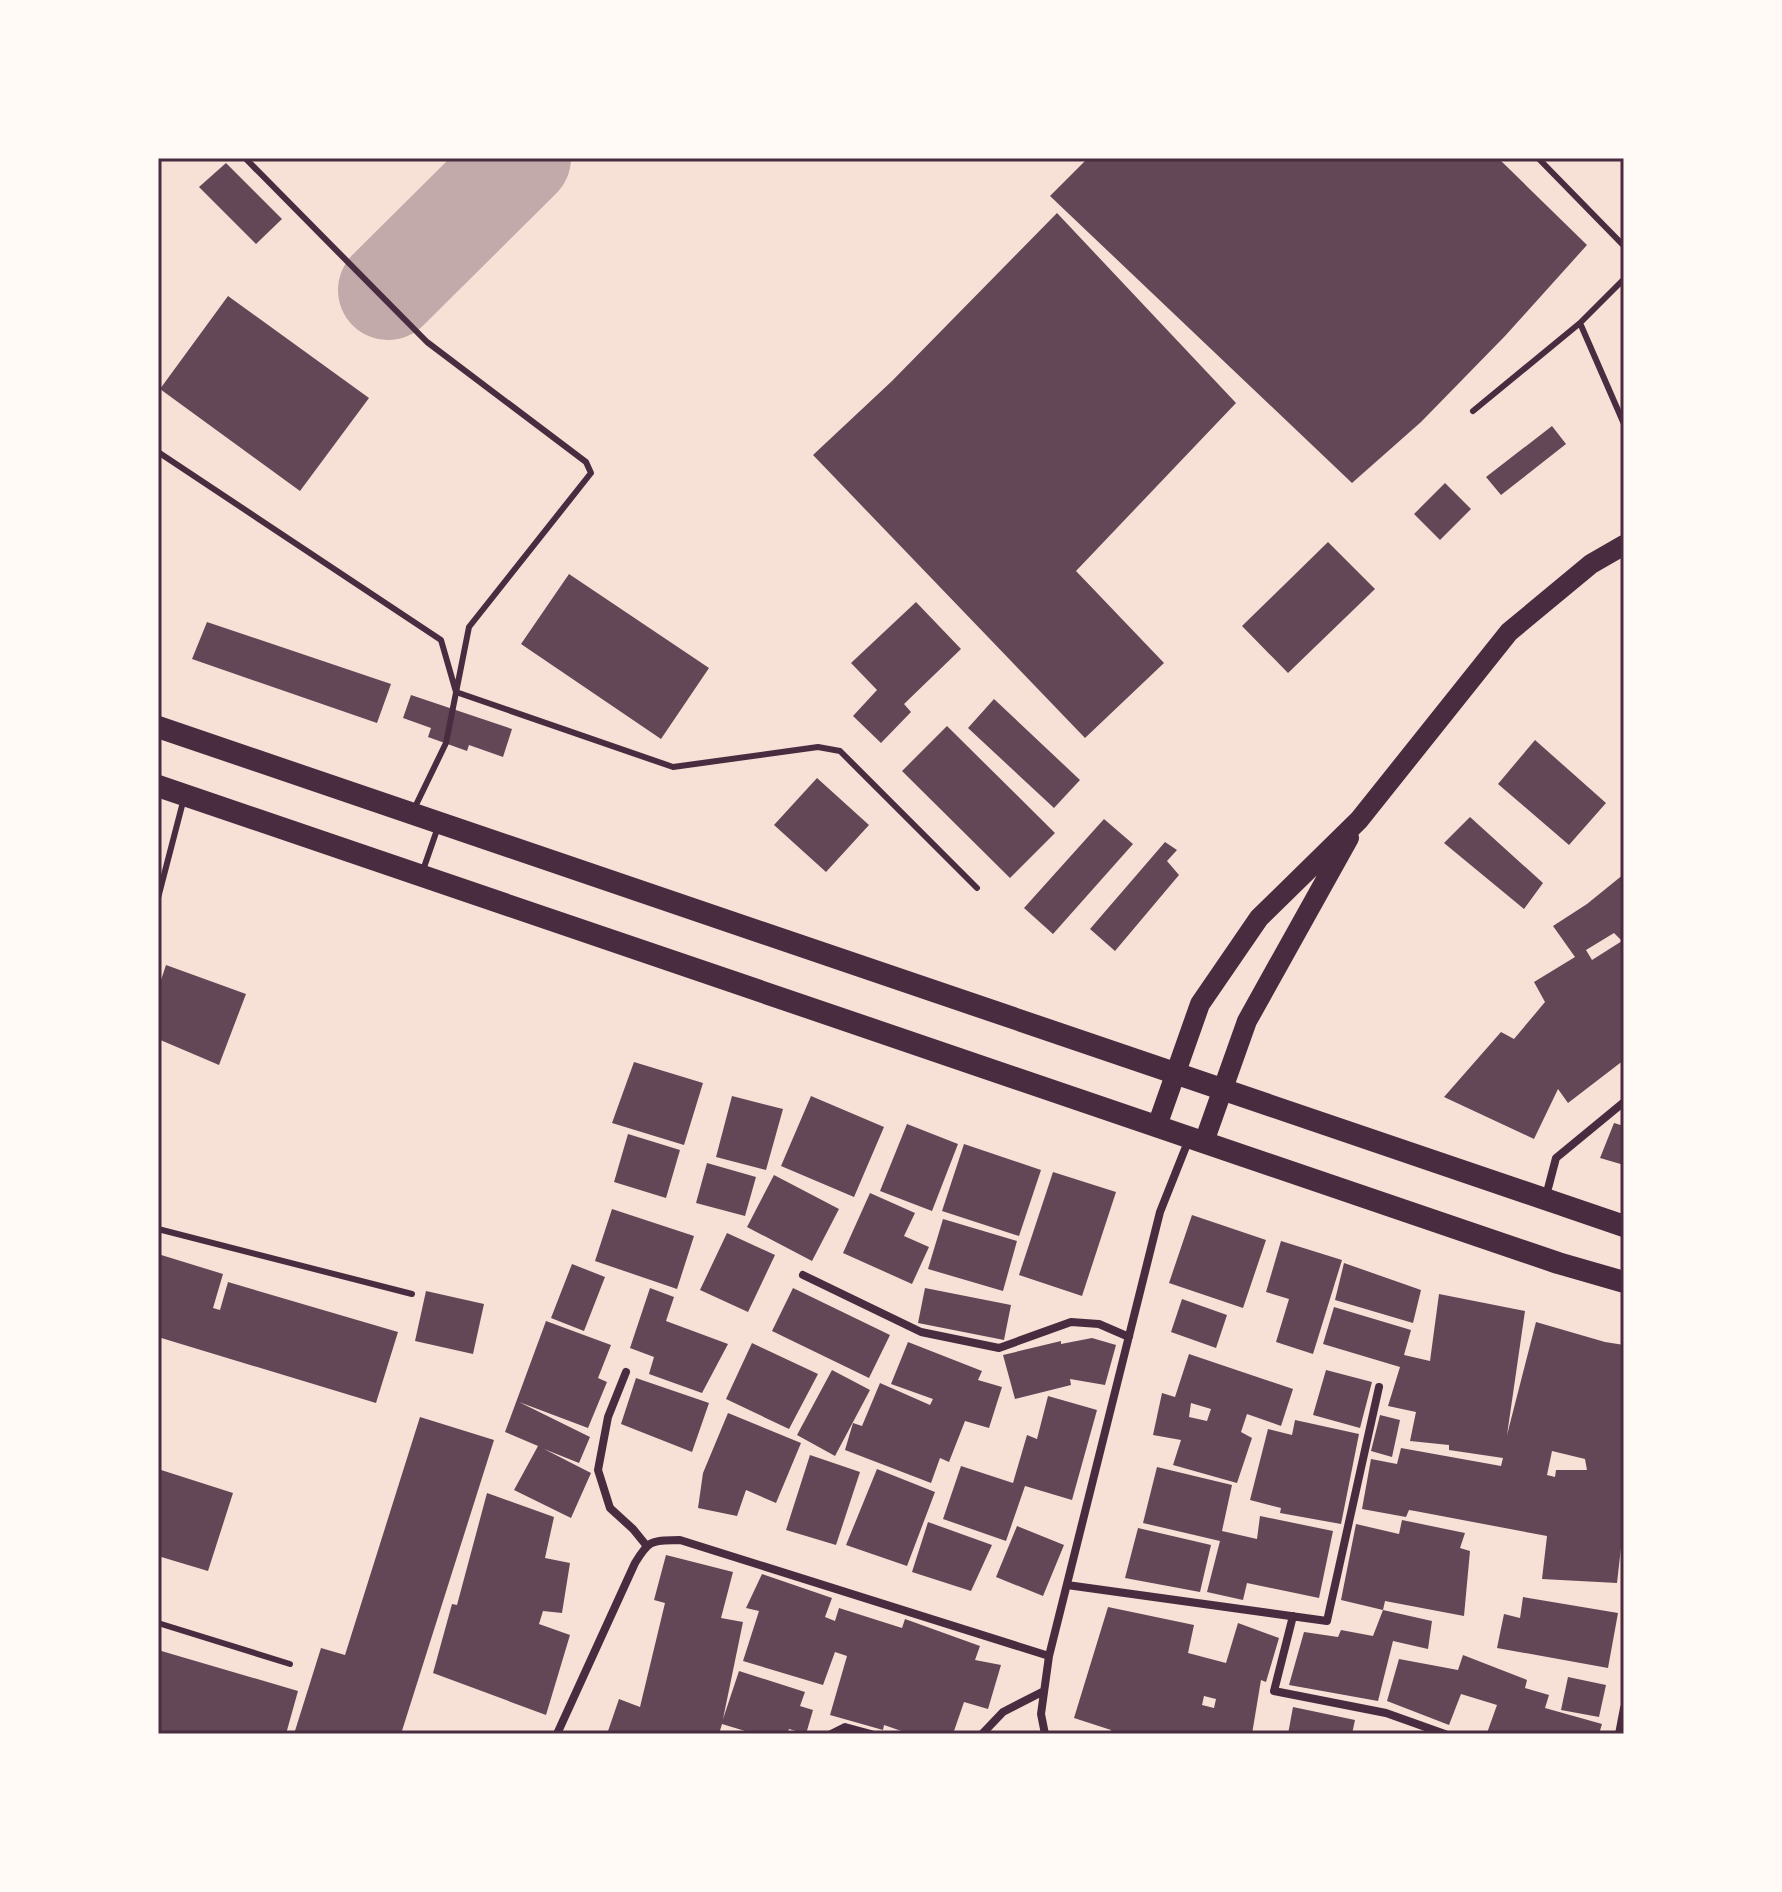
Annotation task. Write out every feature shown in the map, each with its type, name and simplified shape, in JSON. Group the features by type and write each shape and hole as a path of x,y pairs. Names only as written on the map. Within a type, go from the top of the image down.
{"highway":[{"path":"158,727 1624,1226"},
{"path":"158,786 1558,1263 1624,1282"}],"main road":[{"path":"1157,1126 1200,1004 1259,918 1359,820 1509,632 1591,564 1624,545"},
{"path":"1197,1140 1224,1090 1247,1021 1359,820"}],"street":[{"path":"1545,1200 1556,1158 1624,1102"},
{"path":"1045,1734 1041,1714 1049,1656 1160,1212 1197,1140"},
{"path":"803,1275 921,1332 999,1348 1071,1322 1099,1324 1129,1337"},
{"path":"626,1372 608,1417 598,1470 610,1508 646,1545"},
{"path":"1067,1585 1327,1621 1379,1387"},
{"path":"557,1734 635,1563 646,1545 656,1541 680,1540 1049,1656"},
{"path":"1293,1616 1274,1691 1386,1713 1445,1734"},
{"path":"982,1734 1003,1712 1044,1691"},
{"path":"1619,1734 1624,1708"},
{"path":"831,1734 845,1727 871,1734"}],"lane":[{"path":"245,158 427,342 586,462 591,473 469,627 446,743 411,814"},
{"path":"1538,158 1624,246"},
{"path":"1473,411 1580,323 1624,279"},
{"path":"1580,323 1624,424"},
{"path":"158,452 441,640 456,692"},
{"path":"456,692 673,767 818,747 840,751 977,888"},
{"path":"158,898 185,795"},
{"path":"421,875 439,823"},
{"path":"158,1229 412,1294"},
{"path":"158,1623 290,1664"}],"building":[{"path":"1088,158 1498,158 1587,245 1505,336 1421,422 1352,483 1050,196"},
{"path":"226,163 282,219 256,244 199,187"},
{"path":"1057,213 1236,403 1076,571 1164,663 1085,738 813,455 892,381"},
{"path":"228,296 369,398 300,491 160,389"},
{"path":"1552,426 1566,444 1501,495 1486,477"},
{"path":"1445,483 1471,509 1440,540 1414,514"},
{"path":"1328,542 1375,589 1288,673 1242,626"},
{"path":"569,574 709,668 661,739 521,644"},
{"path":"916,602 961,649 904,704 911,712 881,743 853,716 877,690 851,663"},
{"path":"207,622 391,684 377,723 192,659"},
{"path":"411,695 512,729 503,757 469,745 467,751 428,737 431,728 403,718"},
{"path":"994,699 1080,780 1054,808 968,728"},
{"path":"947,726 1055,833 1010,878 902,771"},
{"path":"1535,740 1606,803 1569,845 1498,784"},
{"path":"817,778 869,825 826,872 774,825"},
{"path":"1470,817 1543,883 1524,909 1444,843"},
{"path":"1104,819 1133,844 1053,934 1024,908"},
{"path":"1165,842 1177,850 1167,861 1179,875 1115,951 1090,929"},
{"path":"1624,874 1624,1060 1568,1103 1558,1089 1534,1139 1444,1097 1501,1032 1514,1039 1545,1002 1534,982 1575,957 1553,926","holes":["1614,933 1622,941 1592,960 1586,950"]},
{"path":"166,965 246,994 219,1065 158,1039 158,989"},
{"path":"634,1062 703,1083 684,1145 612,1123"},
{"path":"732,1096 783,1109 766,1170 716,1157"},
{"path":"811,1096 884,1127 854,1197 781,1166"},
{"path":"1614,1123 1624,1126 1624,1165 1600,1158"},
{"path":"907,1124 958,1144 932,1211 880,1191"},
{"path":"628,1134 680,1150 666,1198 614,1182"},
{"path":"964,1144 1041,1170 1019,1236 942,1211"},
{"path":"707,1163 756,1177 745,1216 696,1203"},
{"path":"1053,1172 1116,1192 1082,1296 1019,1275"},
{"path":"774,1175 839,1209 812,1261 747,1227"},
{"path":"870,1193 915,1213 904,1236 929,1247 912,1284 843,1253"},
{"path":"612,1209 694,1236 677,1289 595,1261"},
{"path":"1192,1215 1266,1240 1243,1308 1169,1283"},
{"path":"943,1219 1017,1241 1003,1291 928,1269"},
{"path":"727,1233 775,1255 748,1312 700,1290"},
{"path":"1281,1241 1342,1260 1313,1354 1276,1342 1289,1299 1266,1292"},
{"path":"158,1254 223,1274 213,1308 220,1310 228,1282 398,1332 376,1403 158,1337"},
{"path":"1344,1263 1421,1290 1413,1323 1335,1300"},
{"path":"572,1264 605,1277 584,1331 551,1318"},
{"path":"650,1288 674,1297 666,1321 728,1344 702,1393 649,1374 654,1357 630,1348"},
{"path":"793,1288 890,1335 869,1378 772,1331"},
{"path":"925,1288 1011,1305 1004,1340 918,1323"},
{"path":"426,1291 484,1304 473,1354 415,1341"},
{"path":"1439,1294 1525,1311 1507,1435 1536,1322 1624,1345 1624,1521 1617,1583 1542,1579 1547,1536 1409,1510 1406,1517 1362,1509 1371,1459 1397,1464 1401,1448 1501,1466 1503,1458 1449,1450 1449,1445 1410,1441 1416,1412 1388,1406 1400,1367 1323,1344 1334,1307 1411,1330 1404,1355 1430,1361","holes":["1552,1451 1585,1459 1587,1470 1556,1470 1555,1477 1547,1475"]},
{"path":"1182,1299 1227,1315 1216,1348 1171,1332"},
{"path":"546,1321 611,1345 598,1378 607,1382 588,1428 519,1402 590,1437 579,1463 544,1449 591,1473 571,1518 514,1490 538,1446 505,1432"},
{"path":"1092,1338 1116,1345 1105,1385 1070,1379 1071,1385 1015,1399 1003,1355 1061,1341 1061,1344"},
{"path":"908,1342 982,1371 978,1380 1002,1387 989,1428 965,1421 949,1462 940,1458 931,1483 845,1450 853,1423 862,1426 880,1383 930,1405 933,1399 891,1384"},
{"path":"752,1343 818,1374 789,1429 726,1399"},
{"path":"1189,1354 1293,1389 1281,1426 1247,1414 1241,1432 1252,1438 1237,1483 1173,1465 1181,1440 1153,1435 1162,1393 1175,1397","holes":["1191,1403 1211,1409 1207,1421 1189,1417"]},
{"path":"832,1370 870,1390 835,1456 797,1435"},
{"path":"1326,1370 1372,1382 1360,1428 1313,1415"},
{"path":"636,1378 709,1403 692,1452 621,1424"},
{"path":"1048,1396 1097,1410 1072,1500 1025,1486 1006,1541 943,1519 961,1466 1013,1483 1027,1435 1037,1439"},
{"path":"728,1413 801,1443 776,1503 746,1490 737,1516 698,1508 703,1473"},
{"path":"1380,1415 1400,1420 1392,1457 1371,1451"},
{"path":"420,1417 494,1440 401,1734 294,1734 321,1648 345,1655"},
{"path":"1295,1420 1359,1434 1341,1524 1280,1513 1281,1508 1250,1500 1268,1429 1292,1435"},
{"path":"810,1455 860,1472 836,1545 786,1530"},
{"path":"1157,1467 1232,1485 1222,1531 1257,1539 1260,1516 1333,1531 1319,1598 1247,1583 1243,1600 1207,1592 1220,1541 1143,1523"},
{"path":"158,1469 233,1493 208,1571 158,1556"},
{"path":"877,1469 935,1492 907,1566 846,1545"},
{"path":"487,1493 554,1517 545,1558 570,1563 562,1613 543,1611 539,1624 570,1635 546,1715 433,1673 452,1604 457,1605"},
{"path":"1402,1520 1465,1533 1460,1548 1470,1551 1464,1616 1385,1601 1383,1610 1341,1600 1356,1524 1399,1534"},
{"path":"928,1522 992,1545 971,1591 912,1572"},
{"path":"1017,1526 1064,1545 1043,1596 996,1577"},
{"path":"1138,1528 1211,1545 1200,1592 1125,1578"},
{"path":"666,1555 733,1572 721,1618 743,1622 723,1719 739,1671 805,1692 800,1706 813,1710 806,1734 789,1729 787,1734 755,1734 722,1724 719,1734 607,1734 619,1699 640,1707 665,1603 654,1600"},
{"path":"762,1574 832,1598 825,1617 835,1621 839,1608 902,1628 905,1619 980,1646 975,1660 1001,1665 988,1709 964,1702 953,1734 910,1734 884,1725 883,1730 830,1715 847,1656 835,1652 823,1685 743,1661 759,1611 746,1608"},
{"path":"1523,1597 1618,1613 1608,1668 1497,1648 1504,1614 1520,1618"},
{"path":"1108,1607 1194,1625 1188,1653 1226,1663 1238,1623 1279,1638 1266,1682 1261,1680 1252,1734 1110,1734 1111,1730 1074,1718","holes":["1204,1696 1216,1699 1214,1708 1202,1705"]},
{"path":"1383,1610 1432,1621 1428,1649 1393,1641 1378,1701 1289,1685 1304,1632 1338,1637 1341,1630 1373,1636"},
{"path":"158,1650 298,1691 286,1734 158,1734"},
{"path":"1463,1655 1527,1680 1525,1688 1549,1695 1545,1708 1602,1724 1599,1734 1490,1734 1487,1733 1497,1705 1461,1694 1449,1725 1387,1701 1399,1659 1458,1670"},
{"path":"1568,1677 1606,1685 1599,1717 1561,1710"},
{"path":"1293,1707 1355,1720 1352,1734 1288,1734"}],"taxiway":[{"path":"388,290 521,158"}]}
